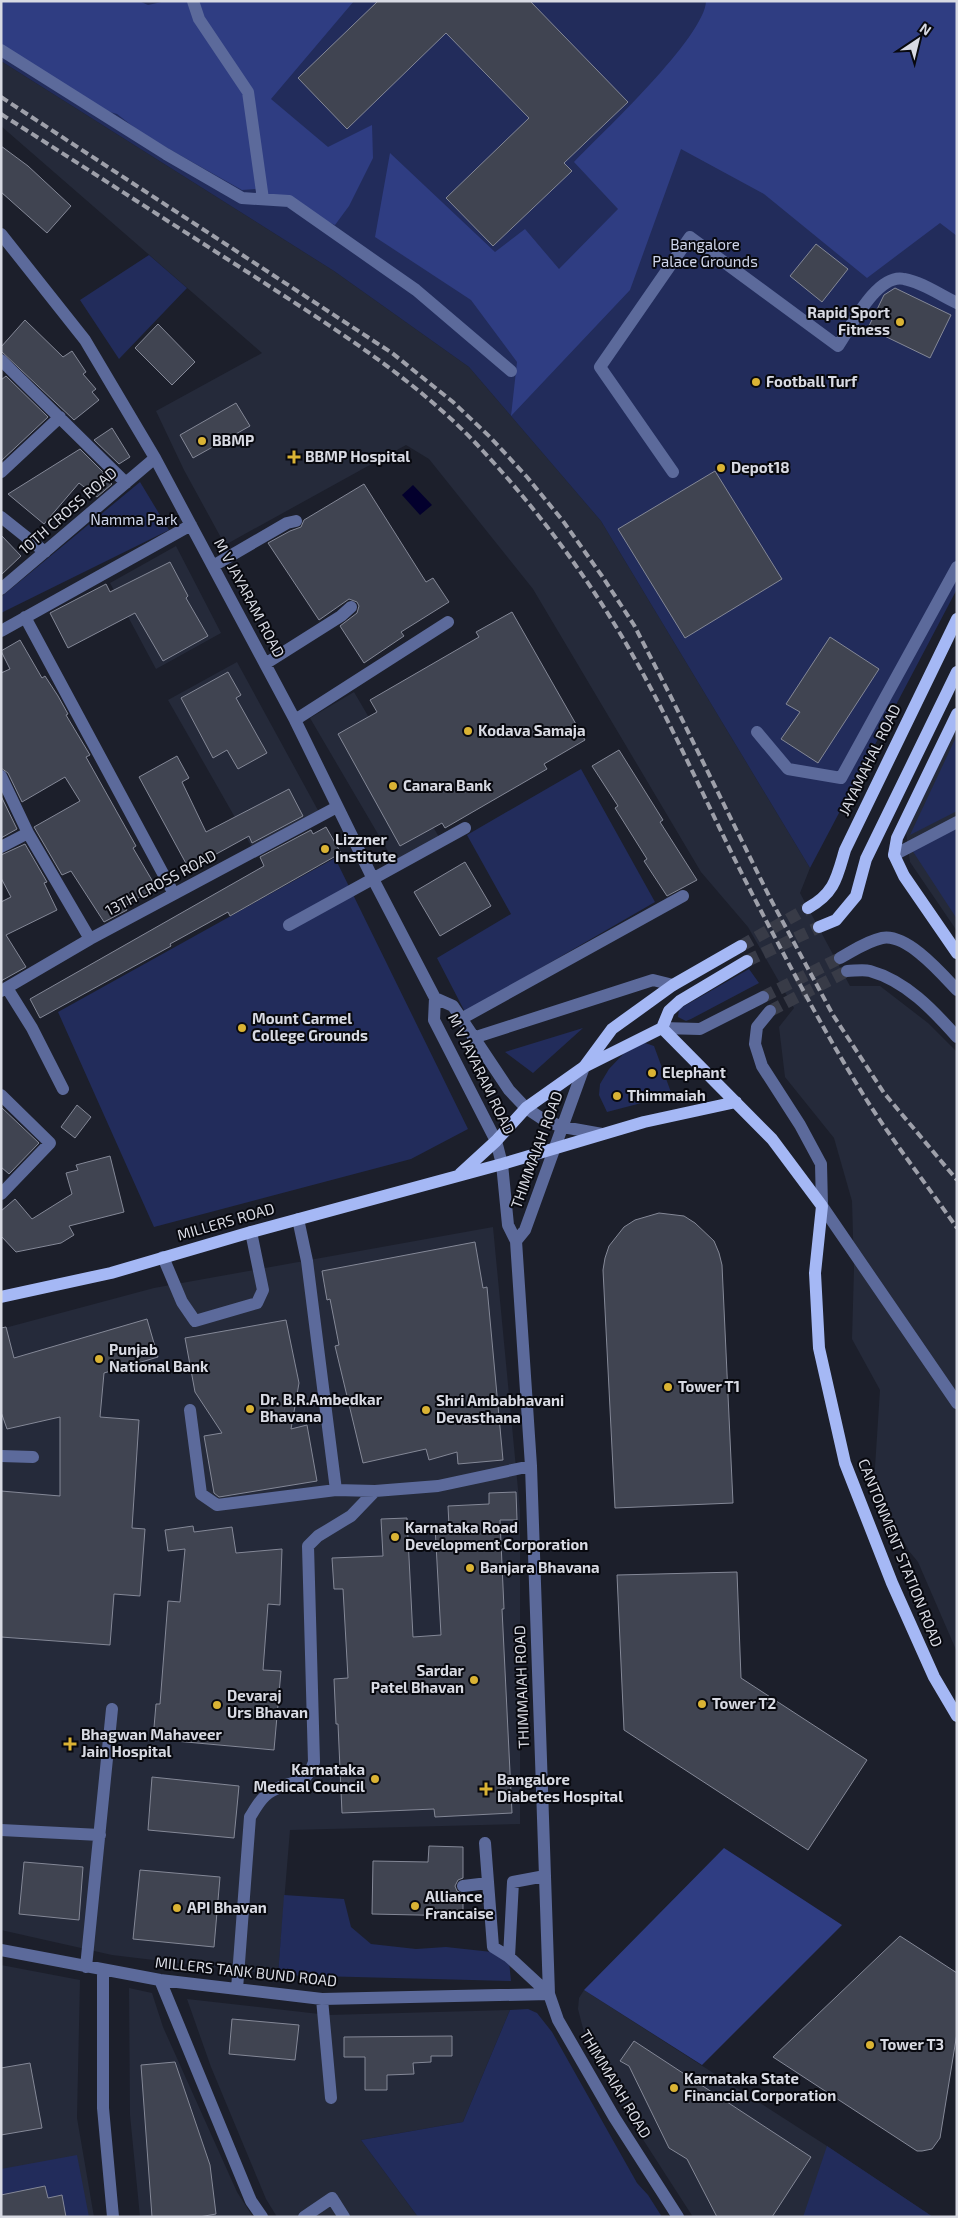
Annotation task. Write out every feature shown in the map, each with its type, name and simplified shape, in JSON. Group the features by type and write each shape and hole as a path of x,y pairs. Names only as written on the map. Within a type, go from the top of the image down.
{"main road":[{"name":"JAYAMAHAL ROAD","path":"808,908 822,901 835,884 845,850 957,619"},
{"path":"819,928 836,920 856,896 866,859 957,672"},
{"path":"957,714 897,838 894,855 904,876 957,953"},
{"name":"MILLERS ROAD","path":"458,1176 496,1142 526,1108 584,1067 609,1032 673,985 742,946"},
{"path":"584,1067 662,1028 669,1011 680,1001 747,961"},
{"path":"662,1028 772,1139 822,1206"},
{"path":"502,1164 644,1122 736,1102"},
{"name":"MILLERS ROAD","path":"1,1297 111,1273 251,1232 502,1164"},
{"name":"CANTONMENT STATION ROAD","path":"822,1206 815,1272 819,1348 845,1463 892,1583 934,1677 957,1716"}],"street":[{"path":"193,1 199,18 248,92 264,199"},
{"path":"1,50 166,154 242,198 288,201 416,290 511,371"},
{"name":"M V JAYARAM ROAD","path":"1,234 85,340 155,458 295,720 373,879 435,998 434,1020 496,1142 502,1164"},
{"path":"673,472 600,367 690,237 838,346 876,290 887,281 906,279 957,303"},
{"path":"3,365 60,417 126,483"},
{"path":"1,472 60,417"},
{"name":"10TH CROSS ROAD","path":"1,589 155,458"},
{"path":"1,517 45,552"},
{"path":"213,566 287,523 296,521"},
{"path":"1,631 191,525"},
{"path":"757,732 788,769 841,778 957,567"},
{"path":"265,664 341,616 351,607"},
{"path":"25,618 174,894"},
{"path":"295,720 448,622"},
{"path":"1,776 28,833 90,939"},
{"name":"13TH CROSS ROAD","path":"4,989 90,939 337,807"},
{"path":"894,855 957,822"},
{"path":"289,925 465,828"},
{"path":"1,847 28,833"},
{"path":"461,1019 683,896"},
{"path":"840,958 862,946 884,938 905,943 938,970 957,990"},
{"path":"847,971 869,971 899,984 933,1010 957,1037"},
{"path":"473,1038 653,980 673,985"},
{"path":"4,989 32,1028 62,1089"},
{"path":"662,1028 700,1028 763,996"},
{"name":"M V JAYARAM ROAD","path":"435,998 453,1006 509,1090 526,1108 544,1120 563,1127 602,1134"},
{"path":"770,1011 757,1027 755,1044 762,1066 800,1125 821,1164 822,1206 957,1403"},
{"name":"THIMMAIAH ROAD","path":"516,1240 525,1230 584,1067"},
{"path":"1,1095 50,1143 4,1187"},
{"name":"THIMMAIAH ROAD","path":"502,1164 508,1225 516,1240 531,1466 549,1994 558,2020 614,2117 678,2217"},
{"path":"298,1219 307,1261 336,1490"},
{"path":"163,1257 182,1302 195,1321 257,1303 263,1290 251,1232"},
{"path":"190,1410 201,1494 217,1505 336,1490 375,1491 438,1486 531,1466"},
{"path":"1,1456 33,1457"},
{"path":"237,1988 250,1817 261,1800 275,1788 297,1783 310,1775 314,1762 308,1546 318,1536 351,1516 375,1491"},
{"path":"86,1967 112,1709"},
{"path":"1,1830 100,1836"},
{"path":"485,1843 493,1947 509,1957 549,1994"},
{"path":"509,1957 513,1882 545,1876"},
{"path":"463,1886 488,1883"},
{"name":"MILLERS TANK BUND ROAD","path":"1,1950 103,1971 160,1980 322,1999 549,1994"},
{"path":"103,1971 103,2108 113,2217"},
{"path":"160,1980 251,2201 262,2217"},
{"path":"322,1999 331,2098"},
{"path":"304,2217 332,2198 344,2217"}],"shaded area":[{"path":"1,1 139,1 148,5 166,1 354,1 271,99 328,147 372,125 373,158 349,206 335,225 255,189 242,190 144,135 117,114 83,104 28,70 1,43"},
{"path":"706,1 957,1 957,236 940,223 867,278 764,194 681,149 630,290 511,416 517,362 471,300 375,237 390,153 495,252 525,229 559,269 618,209 574,162 671,60 689,37 701,17"},
{"path":"1,61 334,271 469,367 601,521 810,868 800,893 850,986 880,986 928,1023 957,1052 957,1652 918,1562 909,1551 874,1483 880,1390 852,1339 854,1269 852,1201 834,1138 785,1077 779,1027 794,1008 748,927 701,872 533,589 429,459 406,445 225,545 184,470 156,411 262,353 1,126"},
{"path":"413,485 432,505 420,515 402,495"},
{"path":"176,546 221,633 156,669 110,583"},
{"path":"237,662 320,814 253,849 168,700"},
{"path":"354,692 439,837 395,863 310,718"},
{"path":"957,725 957,931 910,862 906,832"},
{"path":"493,1227 520,1510 520,1824 290,1830 278,1975 112,1955 1,1930 1,1329 154,1288"},
{"path":"724,1848 842,1925 702,2065 584,1990"},
{"path":"1,1965 80,1980 77,2118 94,2217 1,2217"},
{"path":"129,1988 152,1993 163,2027 237,2192 253,2217 140,2217 130,2115"},
{"name":"Karnataka State Financial Corporation","path":"584,1990 827,2146 933,2217 693,2217 624,2110 585,2036 578,2009 579,1998"},
{"path":"187,1999 328,2015 510,2010 463,2122 361,2140 418,2217 277,2217 266,2199 211,2067"}],"green space":[{"name":"Bangalore Palace Grounds","path":"1,1 957,1 957,589 810,868 601,521 469,367 334,271 1,61"},
{"path":"149,255 187,288 119,359 80,300"},
{"name":"Namma Park","path":"140,482 169,530 1,613 1,597"},
{"path":"957,735 957,811 910,835"},
{"path":"581,769 655,902 465,1012 437,958 511,914 467,835"},
{"path":"957,826 957,919 912,850"},
{"name":"Mount Carmel College Grounds","path":"335,858 468,1129 411,1159 154,1227 58,1012"},
{"path":"749,969 759,983 691,1019 686,1021 678,1017 679,1009"},
{"path":"583,1028 533,1073 505,1052"},
{"path":"645,1043 654,1046 672,1095 607,1112 599,1095 600,1084 609,1069 627,1050"},
{"path":"284,1895 344,1899 351,1927 371,1944 416,1949 446,1947 492,1952 509,1961 511,1981 278,1975"},
{"path":"528,2009 537,2013 552,2032 637,2183 648,2195 662,2217 418,2217 361,2140 463,2122 510,2010"},
{"path":"827,2146 933,2217 803,2217"},
{"path":"77,2155 89,2217 1,2217 1,2169"}],"building":[{"path":"378,1 530,1 628,102 564,163 572,171 493,246 446,198 529,118 446,33 347,129 298,78"},
{"path":"1,146 28,166 71,206 47,233 1,192"},
{"path":"816,244 848,269 822,302 790,276"},
{"path":"895,288 951,315 930,358 868,328 884,295"},
{"path":"25,320 63,357 72,351 86,372 83,374 96,389 92,392 99,400 74,420 1,351 1,347"},
{"path":"158,324 195,362 172,385 135,348"},
{"path":"6,376 48,417 1,461 1,380"},
{"path":"236,403 250,426 193,458 180,435"},
{"path":"112,428 130,457 119,464 94,440"},
{"path":"80,449 104,473 102,474 112,484 97,497 79,483 44,524 8,494"},
{"path":"715,471 782,579 685,638 618,529"},
{"path":"364,484 426,582 433,578 449,602 401,632 404,636 364,663 340,626 357,613 359,606 357,602 349,599 319,620 268,543 301,527 304,520"},
{"path":"1,535 21,556 1,575"},
{"path":"170,562 188,596 186,598 208,636 163,661 135,613 68,648 50,613 106,584 110,592"},
{"path":"512,612 585,740 544,764 547,769 445,828 442,823 400,846 338,734 377,712 370,700 479,637 476,632"},
{"path":"830,637 879,669 818,763 781,739 800,712 786,704"},
{"path":"20,640 42,678 45,676 68,714 66,715 90,755 86,757 136,846 133,848 156,887 125,906 127,910 104,922 71,871 62,875 34,827 80,801 65,777 22,802 8,773 1,768 1,673 10,669 1,651"},
{"path":"228,672 241,695 236,698 267,753 238,769 227,750 213,758 181,698"},
{"path":"619,750 663,820 660,822 697,880 667,896 644,861 647,859 615,808 618,806 592,766"},
{"path":"177,756 189,778 182,782 206,832 289,789 303,816 252,843 249,836 189,869 139,777"},
{"path":"1,796 17,829 1,838"},
{"path":"326,827 341,853 230,916 228,912 170,944 171,946 40,1018 30,999 264,866 260,857 311,830 313,834"},
{"path":"25,844 47,882 44,883 57,910 6,935 26,967 1,981 1,902 11,897 1,878 1,855"},
{"path":"465,862 491,906 440,936 414,892"},
{"path":"77,1105 91,1117 75,1138 61,1127"},
{"path":"1,1107 39,1143 9,1174 1,1167"},
{"path":"110,1156 124,1212 69,1226 74,1235 61,1243 16,1252 1,1236 1,1211 15,1199 32,1219 72,1194 66,1173 78,1170 76,1165"},
{"name":"Tower T1","path":"659,1213 684,1216 695,1223 714,1241 719,1253 722,1265 733,1503 615,1508 603,1270 609,1246 624,1227 635,1220"},
{"path":"475,1242 483,1288 487,1287 503,1460 458,1464 457,1452 429,1460 426,1449 363,1463 335,1346 339,1345 330,1299 327,1300 322,1271"},
{"path":"147,1319 158,1357 104,1373 100,1417 139,1420 132,1528 145,1529 140,1596 114,1594 110,1645 1,1637 1,1491 60,1496 60,1417 7,1429 1,1412 1,1328 6,1327 14,1358"},
{"name":"Dr. B.R.Ambedkar Bhavana","path":"286,1320 299,1383 291,1429 307,1425 317,1481 219,1497 214,1493 204,1436 222,1433 195,1392 185,1338"},
{"path":"516,1492 517,1520 500,1520 504,1609 502,1609 512,1813 435,1817 434,1809 342,1813 334,1679 348,1678 343,1589 334,1589 332,1558 383,1556 381,1519 407,1518 413,1637 441,1635 435,1526 449,1526 448,1506 489,1504 489,1493"},
{"path":"193,1526 194,1532 232,1527 236,1553 282,1549 280,1605 268,1604 263,1670 281,1671 274,1750 153,1739 156,1704 160,1704 168,1601 180,1602 185,1549 168,1551 165,1530"},
{"name":"Tower T2","path":"737,1572 741,1678 867,1760 808,1850 624,1730 617,1575"},
{"path":"152,1777 239,1786 234,1838 148,1830"},
{"path":"429,1846 463,1847 463,1878 458,1880 455,1886 457,1891 463,1894 463,1916 372,1914 373,1861 428,1862"},
{"path":"24,1862 83,1867 79,1920 19,1914"},
{"name":"API Bhavan","path":"140,1870 220,1877 214,1947 133,1939"},
{"name":"Tower T3","path":"900,1936 957,1973 957,2033 940,2138 932,2149 922,2151 917,2151 773,2057"},
{"path":"232,2019 299,2025 295,2060 229,2054"},
{"path":"452,2036 452,2056 431,2056 431,2062 413,2063 414,2074 387,2075 387,2090 365,2090 365,2057 344,2057 344,2037"},
{"name":"Karnataka State Financial Corporation","path":"634,2041 811,2157 772,2217 717,2217 687,2159 669,2148 629,2066 620,2061"},
{"path":"175,2062 210,2165 216,2214 199,2217 152,2217 141,2065"},
{"path":"30,2063 42,2128 1,2135 1,2068"},
{"path":"45,2186 48,2198 62,2195 66,2217 1,2217 1,2195"}],"tunnel":[{"path":"741,946 808,908"},
{"path":"747,961 819,927"},
{"path":"763,997 840,958"},
{"path":"770,1011 847,971"}],"railway":[{"path":"1,97 392,353 453,402 490,437 527,477 563,521 634,625 770,898 833,1015 884,1093 957,1180"},
{"path":"1,114 249,273 372,355 430,400 457,425 519,492 570,557 615,625 654,694 741,872 824,1028 877,1115 957,1228"}],"place":[{"name":"Rapid Sport Fitness","path":"900,322"},
{"name":"Football Turf","path":"756,382"},
{"name":"BBMP","path":"202,441"},
{"name":"BBMP Hospital","path":"294,457"},
{"name":"Depot18","path":"721,468"},
{"name":"Kodava Samaja","path":"468,731"},
{"name":"Canara Bank","path":"393,786"},
{"name":"Lizzner Institute","path":"325,849"},
{"name":"Mount Carmel College Grounds","path":"242,1028"},
{"name":"Elephant","path":"652,1073"},
{"name":"Thimmaiah","path":"617,1096"},
{"name":"Punjab National Bank","path":"99,1359"},
{"name":"Tower T1","path":"668,1387"},
{"name":"Dr. B.R.Ambedkar Bhavana","path":"250,1409"},
{"name":"Shri Ambabhavani Devasthana","path":"426,1410"},
{"name":"Karnataka Road Development Corporation","path":"395,1537"},
{"name":"Banjara Bhavana","path":"470,1568"},
{"name":"Sardar Patel Bhavan","path":"474,1680"},
{"name":"Tower T2","path":"702,1704"},
{"name":"Devaraj Urs Bhavan","path":"217,1705"},
{"name":"Bhagwan Mahaveer Jain Hospital","path":"70,1744"},
{"name":"Karnataka Medical Council","path":"375,1779"},
{"name":"Bangalore Diabetes Hospital","path":"486,1789"},
{"name":"Alliance Francaise","path":"415,1906"},
{"name":"API Bhavan","path":"177,1908"},
{"name":"Tower T3","path":"870,2045"},
{"name":"Karnataka State Financial Corporation","path":"674,2088"}]}
